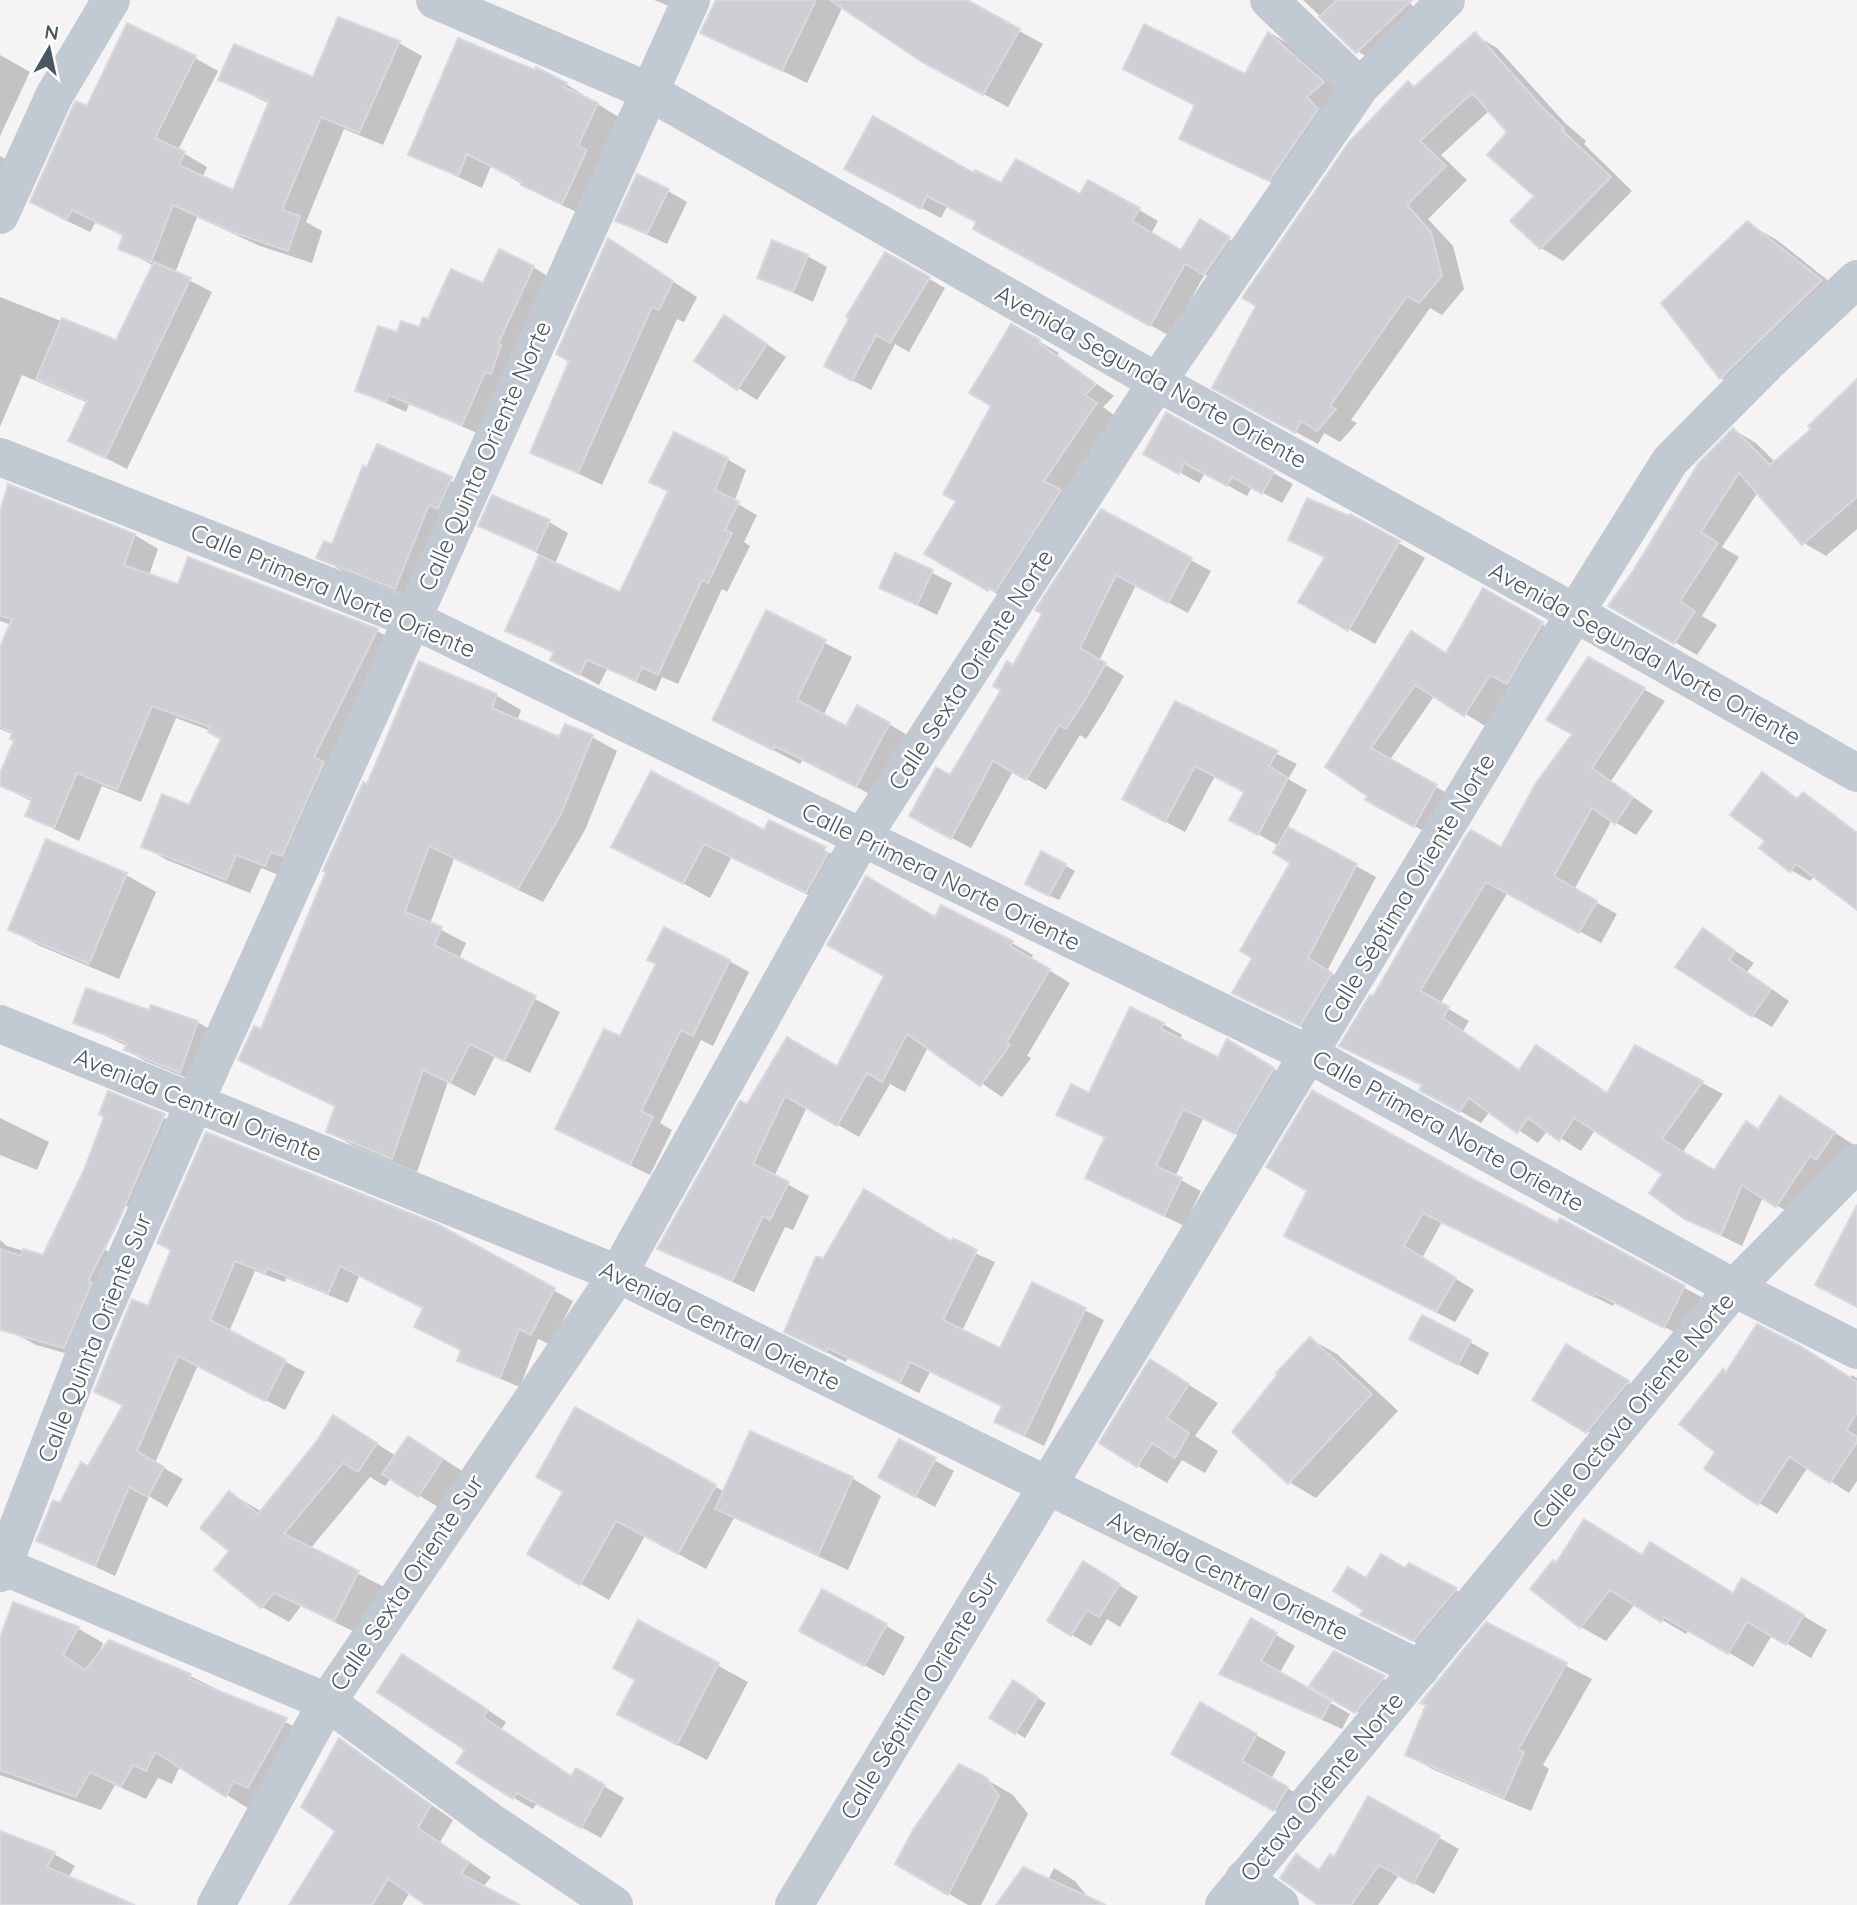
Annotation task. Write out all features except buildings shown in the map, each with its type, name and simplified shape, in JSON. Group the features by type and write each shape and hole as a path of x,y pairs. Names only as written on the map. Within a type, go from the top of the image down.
{"street":[{"path":"0,215 54,96 111,0"},
{"name":"Avenida Segunda Norte Oriente","path":"435,0 648,91 1157,382 1575,612 1857,773"},
{"name":"Calle Quinta Oriente Norte","path":"194,1104 691,0"},
{"path":"1269,0 1360,87"},
{"name":"Calle Sexta Oriente Norte","path":"618,1274 861,839 1157,382 1360,87 1446,0"},
{"name":"Calle Séptima Oriente Norte","path":"1047,1488 1575,612 1670,461 1769,361 1857,279"},
{"name":"Calle Primera Norte Oriente","path":"0,457 412,619 1310,1055 1734,1288 1857,1350"},
{"name":"Avenida Central Oriente","path":"0,1024 618,1274 1047,1488 1420,1669"},
{"name":"Calle Quinta Oriente Sur","path":"1,1568 92,1336 194,1104"},
{"name":"Calle Octava Oriente Norte","path":"1420,1669 1734,1288 1857,1163"},
{"name":"Calle Sexta Oriente Sur","path":"216,1905 327,1702 618,1274"},
{"name":"Calle Séptima Oriente Sur","path":"794,1905 1047,1488"},
{"path":"1,1568 327,1702 491,1822 614,1905"},
{"name":"Octava Oriente Norte","path":"1234,1892 1420,1669"},
{"path":"1234,1892 1280,1905"}]}
